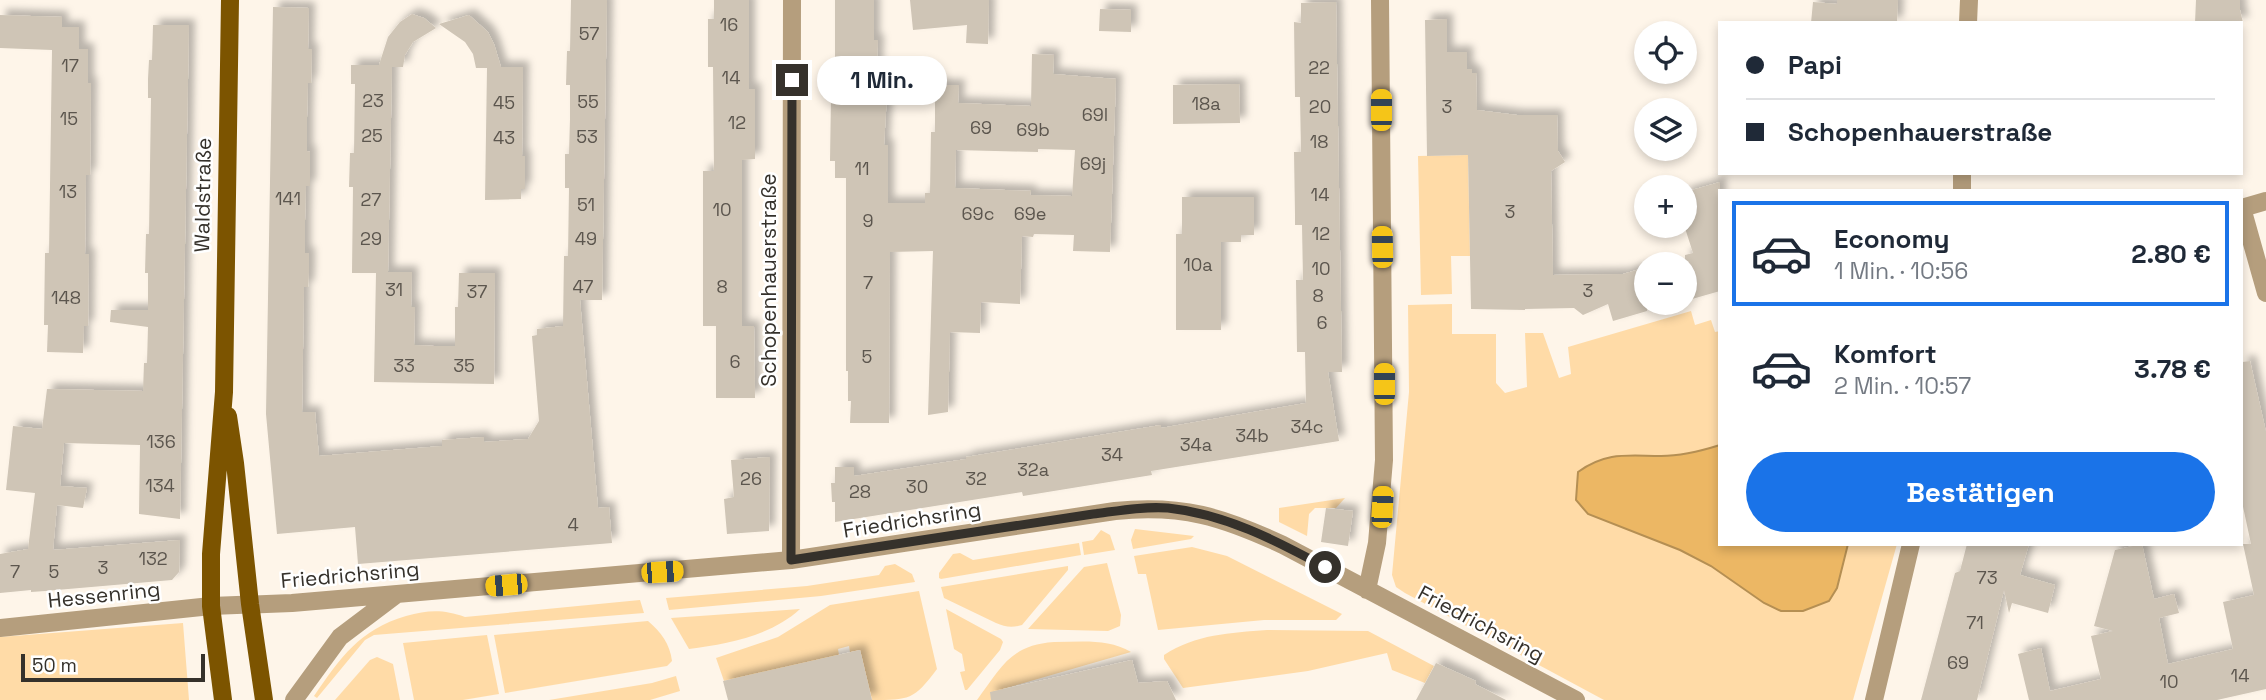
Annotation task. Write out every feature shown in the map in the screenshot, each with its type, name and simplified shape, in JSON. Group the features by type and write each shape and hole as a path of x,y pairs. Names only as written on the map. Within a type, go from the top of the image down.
{"main road":[{"name":"Waldstraße","path":"223,700 211,606 211,545 224,392 230,0"},
{"name":"Waldstraße","path":"224,392 264,700"}],"street":[{"name":"Schopenhauerstraße","path":"791,560 792,0"},
{"path":"1367,590 1377,543 1384,460 1380,0"},
{"path":"1968,21 1969,0"},
{"path":"2243,208 2266,201"},
{"path":"2243,212 2266,293"},
{"name":"Friedrichsring","path":"211,606 397,594 791,560 1093,514 1166,508 1216,518 1248,529 1576,700"},
{"path":"1874,700 1912,546"},
{"path":"294,700 341,637 397,594"},
{"name":"Hessenring","path":"0,628 211,606"}],"shaded area":[{"path":"1468,155 1470,256 1451,256 1452,294 1421,295 1418,156"},
{"path":"1452,304 1452,334 1496,334 1496,383 1505,393 1527,387 1525,333 1543,333 1559,378 1571,374 1568,347 1677,315 1692,315 1695,325 1711,320 1715,332 1718,331 1718,546 1896,546 1853,700 1604,700 1396,587 1392,575 1409,392 1408,305"},
{"path":"1718,446 1718,546 1848,546 1837,588 1829,601 1803,611 1781,611 1764,603 1711,566 1680,550 1588,514 1576,500 1578,472 1599,461 1618,456 1661,456"},
{"path":"1345,498 1336,508 1315,508 1309,514 1307,536 1279,522 1279,508"},
{"path":"1135,529 1194,536 1191,539 1133,549 1131,540"},
{"path":"1101,530 1110,535 1115,550 1084,555 1082,542 1093,540"},
{"path":"1079,543 1081,555 939,578 939,573 953,554 960,553 973,560"},
{"path":"1192,547 1227,556 1342,614 1336,620 1264,620 1158,630 1146,574 1138,574 1134,556"},
{"path":"1107,563 1121,615 1120,626 1108,631 1028,629 1084,567"},
{"path":"895,564 912,574 915,582 821,596 669,610 666,598 807,586 879,575 885,566"},
{"path":"1068,566 1068,570 1022,625 1015,627 999,624 944,598 941,587"},
{"path":"919,591 937,669 922,687 910,696 895,700 872,700 860,650 850,652 849,646 838,649 839,655 724,681 716,658 778,637 830,605"},
{"path":"640,600 644,613 374,635 365,640 317,698 314,696 333,669 363,637 406,616 436,611 465,617"},
{"path":"800,609 776,626 762,632 733,641 689,649 671,618"},
{"path":"946,609 1003,642 1000,650 967,690 960,672 965,671 962,654 954,649"},
{"path":"648,621 667,644 672,661 667,666 505,693 494,635"},
{"path":"183,623 189,700 0,700 0,637"},
{"path":"1267,630 1368,631 1434,666 1425,683 1392,670 1387,653 1308,671 1183,688 1164,659 1164,655 1176,648 1201,639"},
{"path":"487,635 499,694 463,700 414,700 403,643"},
{"path":"1103,643 1131,652 1003,689 1005,700 977,700 1000,668 1017,653 1039,644"},
{"path":"377,657 393,664 400,700 335,700 370,660"},
{"path":"676,676 680,691 650,700 549,700 652,683"}],"building":[{"path":"571,0 607,0 602,300 580,300 598,508 609,507 612,543 358,564 355,527 277,534 266,414 273,7 309,8 308,49 312,49 311,83 308,83 307,151 310,152 310,186 306,186 305,253 309,253 309,272 308,287 304,287 302,412 315,412 319,456 442,446 442,440 484,437 484,442 528,439 539,421 532,336 537,335 537,329 563,326 564,256 568,256 569,188 565,188 565,154 569,154 570,85 566,85"},
{"path":"714,0 749,0 749,89 755,89 755,159 742,160 742,326 754,326 755,398 716,398 716,326 703,326 703,171 714,171 713,67 708,67 708,19 714,19"},
{"path":"835,0 874,0 874,40 878,40 876,94 887,95 884,145 888,145 888,203 925,203 925,193 930,193 931,132 935,132 935,85 959,85 958,103 1031,106 1032,54 1054,55 1053,74 1116,79 1110,252 1073,251 1074,235 1022,236 1020,304 981,302 980,333 950,332 948,412 928,415 933,251 890,252 889,423 850,423 851,401 848,401 846,371 846,178 835,178 835,161 830,161 831,97 835,98","holes":["956,150 1075,150 1072,196 1030,195 1031,191 955,188"]},
{"path":"910,0 989,0 988,44 966,43 967,25 913,30"},
{"path":"1837,0 1898,0 1897,21 1811,21 1813,2 1837,4"},
{"path":"2196,0 2240,0 2243,21 2195,21"},
{"path":"1336,2 1342,372 1328,372 1339,441 1151,471 1152,475 1023,496 1022,492 835,522 831,483 835,483 835,467 854,467 854,476 1306,403 1305,352 1297,352 1296,280 1303,280 1302,225 1295,225 1294,152 1301,152 1300,97 1295,97 1294,22 1301,23 1301,3"},
{"path":"1100,9 1131,10 1131,32 1099,31"},
{"path":"412,14 424,18 436,28 413,42 405,55 403,67 392,67 388,272 412,272 414,345 434,346 455,346 455,307 458,307 459,273 495,273 494,384 374,382 376,273 352,273 353,187 349,187 350,153 354,153 355,84 351,84 351,65 379,65 388,37 400,22"},
{"path":"0,15 62,17 62,27 79,27 79,49 88,49 88,83 91,83 90,175 86,175 85,254 89,254 88,326 84,326 83,353 47,352 48,325 44,325 45,253 49,253 52,50 0,48"},
{"path":"469,15 488,32 501,67 523,67 522,156 525,156 525,189 521,189 521,199 485,200 487,68 476,68 473,54 465,42 439,24"},
{"path":"1447,19 1447,52 1467,52 1467,69 1476,73 1477,110 1517,115 1557,115 1558,151 1565,162 1551,171 1553,275 1623,274 1634,271 1634,315 1613,321 1608,304 1583,315 1574,308 1471,309 1468,155 1427,156 1425,20"},
{"path":"153,25 189,25 180,519 139,514 140,445 64,443 60,486 87,488 83,508 57,505 53,550 180,540 179,572 172,580 0,593 0,554 28,549 35,493 6,490 13,426 42,429 47,389 143,391 148,327 110,322 111,310 148,310 148,273 145,273 146,234 149,234 151,98 148,98 148,79 149,60 152,60"},
{"path":"1239,84 1240,123 1173,124 1173,85"},
{"path":"1720,182 1718,292 1697,298 1697,252 1693,252 1688,238 1697,238 1697,189"},
{"path":"1182,197 1254,197 1254,235 1241,235 1241,242 1221,242 1221,330 1176,330 1176,234 1182,234"},
{"path":"2250,361 2266,432 2266,689 2217,700 2029,700 2018,654 2041,648 2050,691 2101,679 2091,636 2113,631 2094,626 2115,550 2142,546 2154,599 2174,594 2179,613 2159,618 2168,664 2233,649 2223,602 2254,595 2243,544 2251,544 2243,507 2243,362"},
{"path":"770,457 769,531 727,534 724,499 734,497 731,460"},
{"path":"1326,508 1353,511 1348,546 1321,542"},
{"path":"1966,546 2028,546 2020,575 2055,585 2048,613 2012,603 2009,613 2004,590 1977,700 1921,700 1955,573 1960,571"},
{"path":"860,650 872,700 728,700 723,681"},
{"path":"1132,660 1138,683 1167,681 1176,700 991,700 990,692"},
{"path":"1436,663 1476,681 1475,684 1506,700 1416,700"}],"route":[{"path":"792,80 791,560 847,554 1093,514 1166,508 1198,513 1233,523 1325,567"}]}
